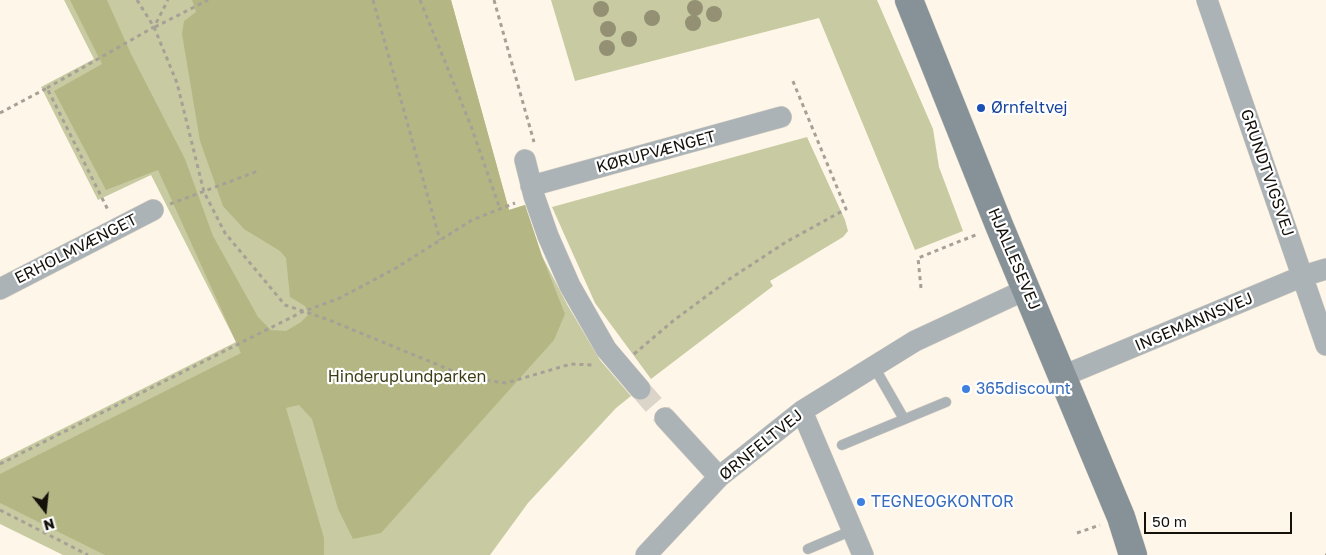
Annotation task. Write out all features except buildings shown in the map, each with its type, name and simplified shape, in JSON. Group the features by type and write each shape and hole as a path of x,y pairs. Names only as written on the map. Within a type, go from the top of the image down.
{"main road":[{"name":"HJALLESEVEJ","path":"908,0 999,225 1063,376 1134,555"},
{"name":"HJALLESEVEJ","path":"1120,517 1140,555"}],"street":[{"name":"GRUNDTVIGSVEJ","path":"1207,0 1326,345"},
{"name":"KØRUPVÆNGET","path":"533,191 781,117"},
{"path":"525,160 548,236 570,286 606,348 640,389"},
{"name":"ERHOLMVÆNGET","path":"0,289 153,210"},
{"name":"INGEMANNSVEJ","path":"1063,376 1302,276 1326,269"},
{"name":"ØRNFELTVEJ","path":"646,555 719,478 802,411 915,340 1026,289"},
{"path":"802,411 863,555"},
{"path":"666,418 719,478"}],"lane":[{"path":"873,365 904,420"},
{"path":"842,445 946,402"},
{"path":"808,549 853,530"}],"path":[{"path":"137,0 154,27 177,83 204,192 225,233 285,306 329,320 470,378 506,383 571,364 621,365 673,321 728,280 786,242 846,209 792,79"},
{"path":"154,27 168,0"},
{"path":"0,113 48,88 154,27 208,0"},
{"path":"372,0 440,240"},
{"path":"420,0 472,126 500,208"},
{"path":"494,0 535,140 525,160"},
{"path":"48,88 117,228"},
{"path":"153,210 258,171"},
{"path":"0,464 302,312 340,298 396,268 472,220 533,191"},
{"path":"921,288 918,258 999,225"},
{"path":"0,510 88,555"}],"green space":[{"name":"Hinderuplundparken","path":"64,0 451,0 509,210 525,205 542,256 568,306 600,360 631,396 616,408 528,503 490,555 63,555 0,524 0,460 236,342 151,175 98,200 41,87 94,59"},
{"name":"Hinderuplundparken","path":"70,0 107,0 131,54 185,159 213,236 258,317 271,330 286,331 301,322 309,314 305,306 290,297 286,258 280,251 244,229 223,206 200,141 182,34 184,21 196,12 192,0 451,0 509,210 525,205 542,256 565,314 554,340 381,533 353,539 338,509 312,419 299,405 286,408 324,538 324,555 105,555 0,503 0,474 241,353 158,170 106,190 54,91 102,64"},
{"path":"551,0 877,0 933,129 939,167 963,231 915,250 819,18 575,81"},
{"path":"807,137 845,220 848,231 843,237 770,281 773,286 651,379 595,303 552,207"}],"tunnel":[{"path":"640,389 665,418"}],"place":[{"name":"Ørnfeltvej","path":"981,108"},
{"name":"365discount","path":"966,389"},
{"name":"TEGNEOGKONTOR","path":"861,502"}]}
